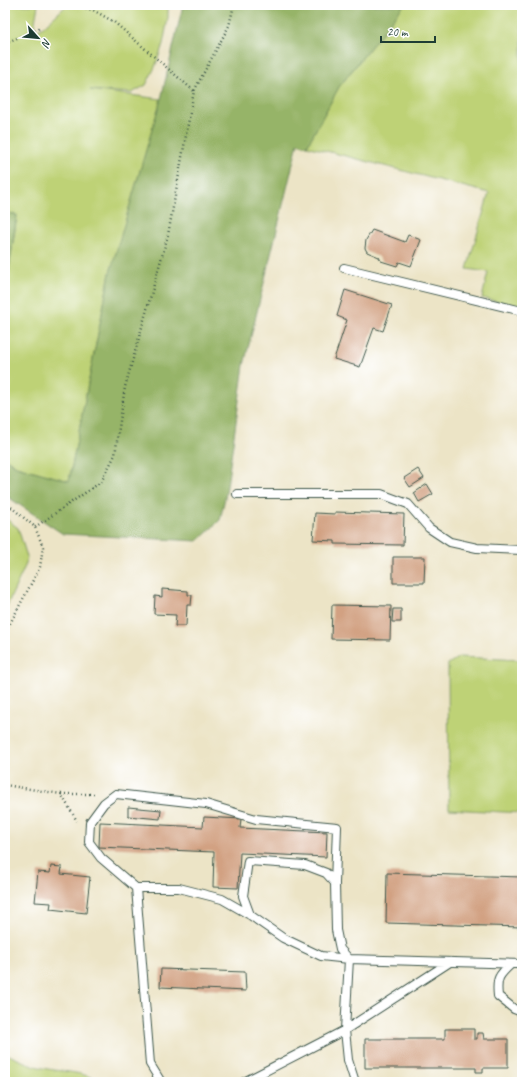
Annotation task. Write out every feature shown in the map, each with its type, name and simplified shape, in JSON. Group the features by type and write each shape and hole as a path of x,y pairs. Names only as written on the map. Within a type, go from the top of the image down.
{"lane":[{"path":"344,268 522,311"},
{"path":"236,494 381,494 408,504 429,528 450,542 477,548 522,550"},
{"path":"355,1082 348,1060 345,1030 349,959 340,949 336,930 335,883 337,827 256,819 206,804 116,794 104,803 90,822 89,842 100,858 136,888 179,888 222,899 250,915 283,938 321,956 349,959 522,964"},
{"path":"250,915 243,896 248,861 305,865 326,873 335,883"},
{"path":"136,888 150,1064 161,1082"},
{"path":"244,1082 345,1030 450,962"},
{"path":"511,964 501,974 496,983 498,996 514,1009 522,1012"}],"path":[{"path":"70,5 93,10 114,22 194,91"},
{"path":"35,527 101,482 115,455 125,387 168,235 194,91 229,26 234,5"},
{"path":"5,43 39,28"},
{"path":"5,502 35,527 43,547 40,567 5,633"},
{"path":"5,785 61,794 116,794"},
{"path":"61,794 77,821"}],"green space":[{"path":"5,5 38,5 33,33 42,28 67,5 168,5 168,18 163,44 155,67 146,85 132,93 90,90 161,99 110,273 69,481 16,466 5,458 5,296 17,216 5,212"},
{"path":"183,5 404,5 339,87 307,146 298,143 244,365 226,493 220,520 198,541 63,534 5,495 5,458 16,466 69,481 110,273 161,99"},
{"path":"404,5 522,5 522,307 482,298 488,272 467,269 489,193 307,146 339,87"},
{"path":"5,212 17,215 5,296"},
{"path":"5,518 18,528 27,557 26,564 5,610"},
{"path":"459,657 522,660 522,813 449,809 448,664"},
{"path":"5,1053 38,1067 80,1074 94,1078 99,1082 5,1082"}],"building":[{"path":"372,230 405,242 408,235 421,240 411,266 399,262 397,266 381,261 379,257 367,252 365,248 366,240"},
{"path":"345,290 392,305 383,331 374,328 360,367 334,359 347,320 337,316"},
{"path":"418,469 424,478 410,487 404,478"},
{"path":"427,484 433,494 419,502 414,493"},
{"path":"335,512 404,514 403,545 335,544 335,541 313,540 315,513 335,514"},
{"path":"393,557 425,557 424,583 393,583"},
{"path":"162,589 188,591 188,595 192,595 191,605 187,605 186,626 175,626 176,615 154,614 155,596 162,597"},
{"path":"332,605 391,606 390,640 331,639"},
{"path":"393,609 401,609 401,622 392,622"},
{"path":"128,807 161,810 160,819 128,816"},
{"path":"204,817 241,819 240,828 327,832 326,857 240,853 238,888 213,887 214,852 99,847 100,822 203,827"},
{"path":"51,866 62,867 61,874 90,877 86,913 50,909 51,903 35,902 38,872 50,873"},
{"path":"387,873 522,877 522,927 386,923"},
{"path":"161,969 245,972 246,991 160,987"},
{"path":"445,1029 474,1029 474,1039 477,1039 477,1033 483,1033 484,1039 508,1039 508,1068 483,1068 483,1072 476,1072 476,1068 365,1068 365,1039 445,1039"}]}
